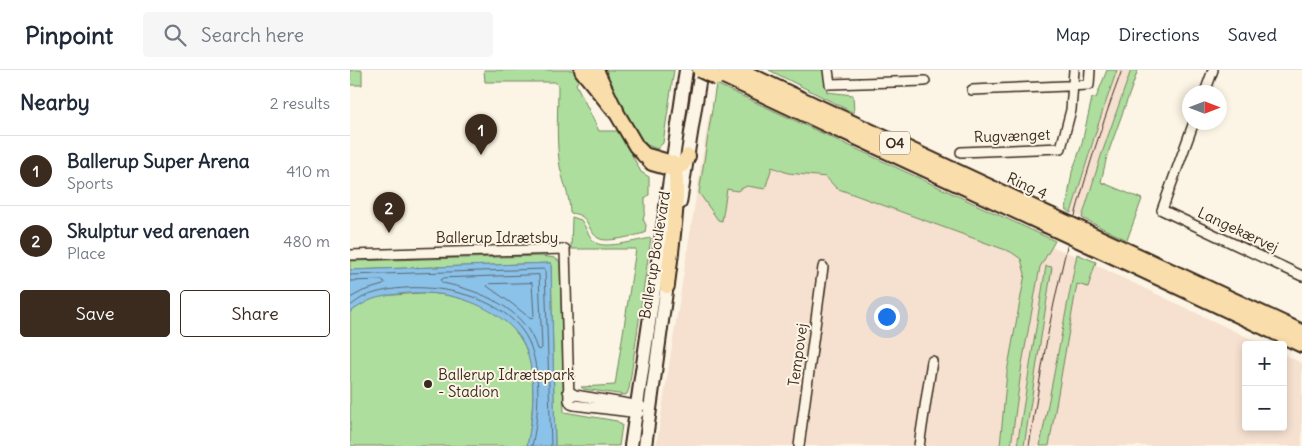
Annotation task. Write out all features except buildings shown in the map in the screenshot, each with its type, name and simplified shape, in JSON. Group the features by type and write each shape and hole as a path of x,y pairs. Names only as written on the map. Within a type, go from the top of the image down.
{"highway":[{"path":"583,70 614,110"},
{"name":"O4","path":"716,73 841,130"}],"main road":[{"path":"596,70 614,110 636,146 652,163 672,167 682,165 688,156"},
{"path":"700,70 716,73"},
{"name":"Ring 4","path":"739,70 1048,220"},
{"name":"Ring 4","path":"841,130 1302,332"},
{"path":"667,286 677,187 672,167"},
{"name":"Ring 4","path":"1088,238 1302,346"}],"street":[{"name":"Ballerup Boulevard","path":"631,446 686,70"},
{"name":"Ballerup Boulevard","path":"645,446 656,352 700,70"},
{"path":"828,70 830,84 925,81"},
{"name":"Rugvænget","path":"961,152 1061,148 1071,110 1074,70"},
{"path":"972,90 1089,85 1090,70"},
{"path":"1208,85 1213,70"},
{"name":"Langekærvej","path":"1191,130 1162,210 1302,276"},
{"name":"Ballerup Idrætsby","path":"350,254 565,249 568,391 574,395 650,411"},
{"name":"Tempovej","path":"799,446 823,267"},
{"path":"919,446 932,361"}],"shaded area":[{"path":"1117,70 1131,70 1082,218 1071,213"},
{"path":"709,115 1079,257 1256,341 1242,341 1242,431 1287,431 1287,356 1302,363 1302,446 656,446"}],"green space":[{"path":"350,70 362,70 362,85 350,85"},
{"path":"484,70 579,70 583,74 576,84 599,131 619,131 641,172 649,177 649,195 645,198 643,219 646,225 645,233 614,240 602,240 594,234 585,219 577,214 570,213 569,199 560,167 558,151 558,85 555,82 485,82"},
{"path":"605,70 674,70 663,143 657,149 647,145 639,138 608,80"},
{"path":"769,70 823,70 827,92 853,95 854,113"},
{"path":"1107,70 1117,70 1071,213 1066,209 1072,172 1081,147 1092,98 1096,98"},
{"path":"1131,70 1138,70 1107,156 1101,182 1142,199 1127,240 1082,218"},
{"path":"716,84 1055,241 1040,267 1022,364 1011,446 1000,446 1007,372 1025,274 1021,259 1011,252 836,188 826,177 788,173 772,167 765,189 747,186 737,191 727,189 722,221 718,220 699,193"},
{"path":"572,217 581,220 591,238 601,245 615,245 651,238 629,389 625,395 581,387 615,385 636,249 571,249"},
{"path":"1077,254 1096,262 1088,287 1077,284 1049,446 1040,446"},
{"path":"541,256 555,258 560,262 564,412 617,421 622,425 619,446 555,446 551,263 350,270 350,261"},
{"path":"1046,266 1052,267 1024,446 1017,446"},
{"name":"Ballerup Idrætspark - Stadion","path":"420,293 449,296 477,304 503,319 522,341 530,364 533,393 527,446 350,446 350,312 367,301 381,296"}],"water":[{"path":"551,263 555,446 527,446 533,408 533,381 528,356 524,344 517,333 493,313 463,299 431,293 398,294 377,298 350,312 350,270"}],"tram line":[{"path":"1029,446 1042,365 1064,258 1086,176 1122,70"}],"place":[{"name":"Ballerup Super Arena","path":"481,155"},
{"name":"Skulptur ved arenaen","path":"389,233"},
{"name":"Ballerup Idrætspark - Stadion","path":"428,384"}]}
